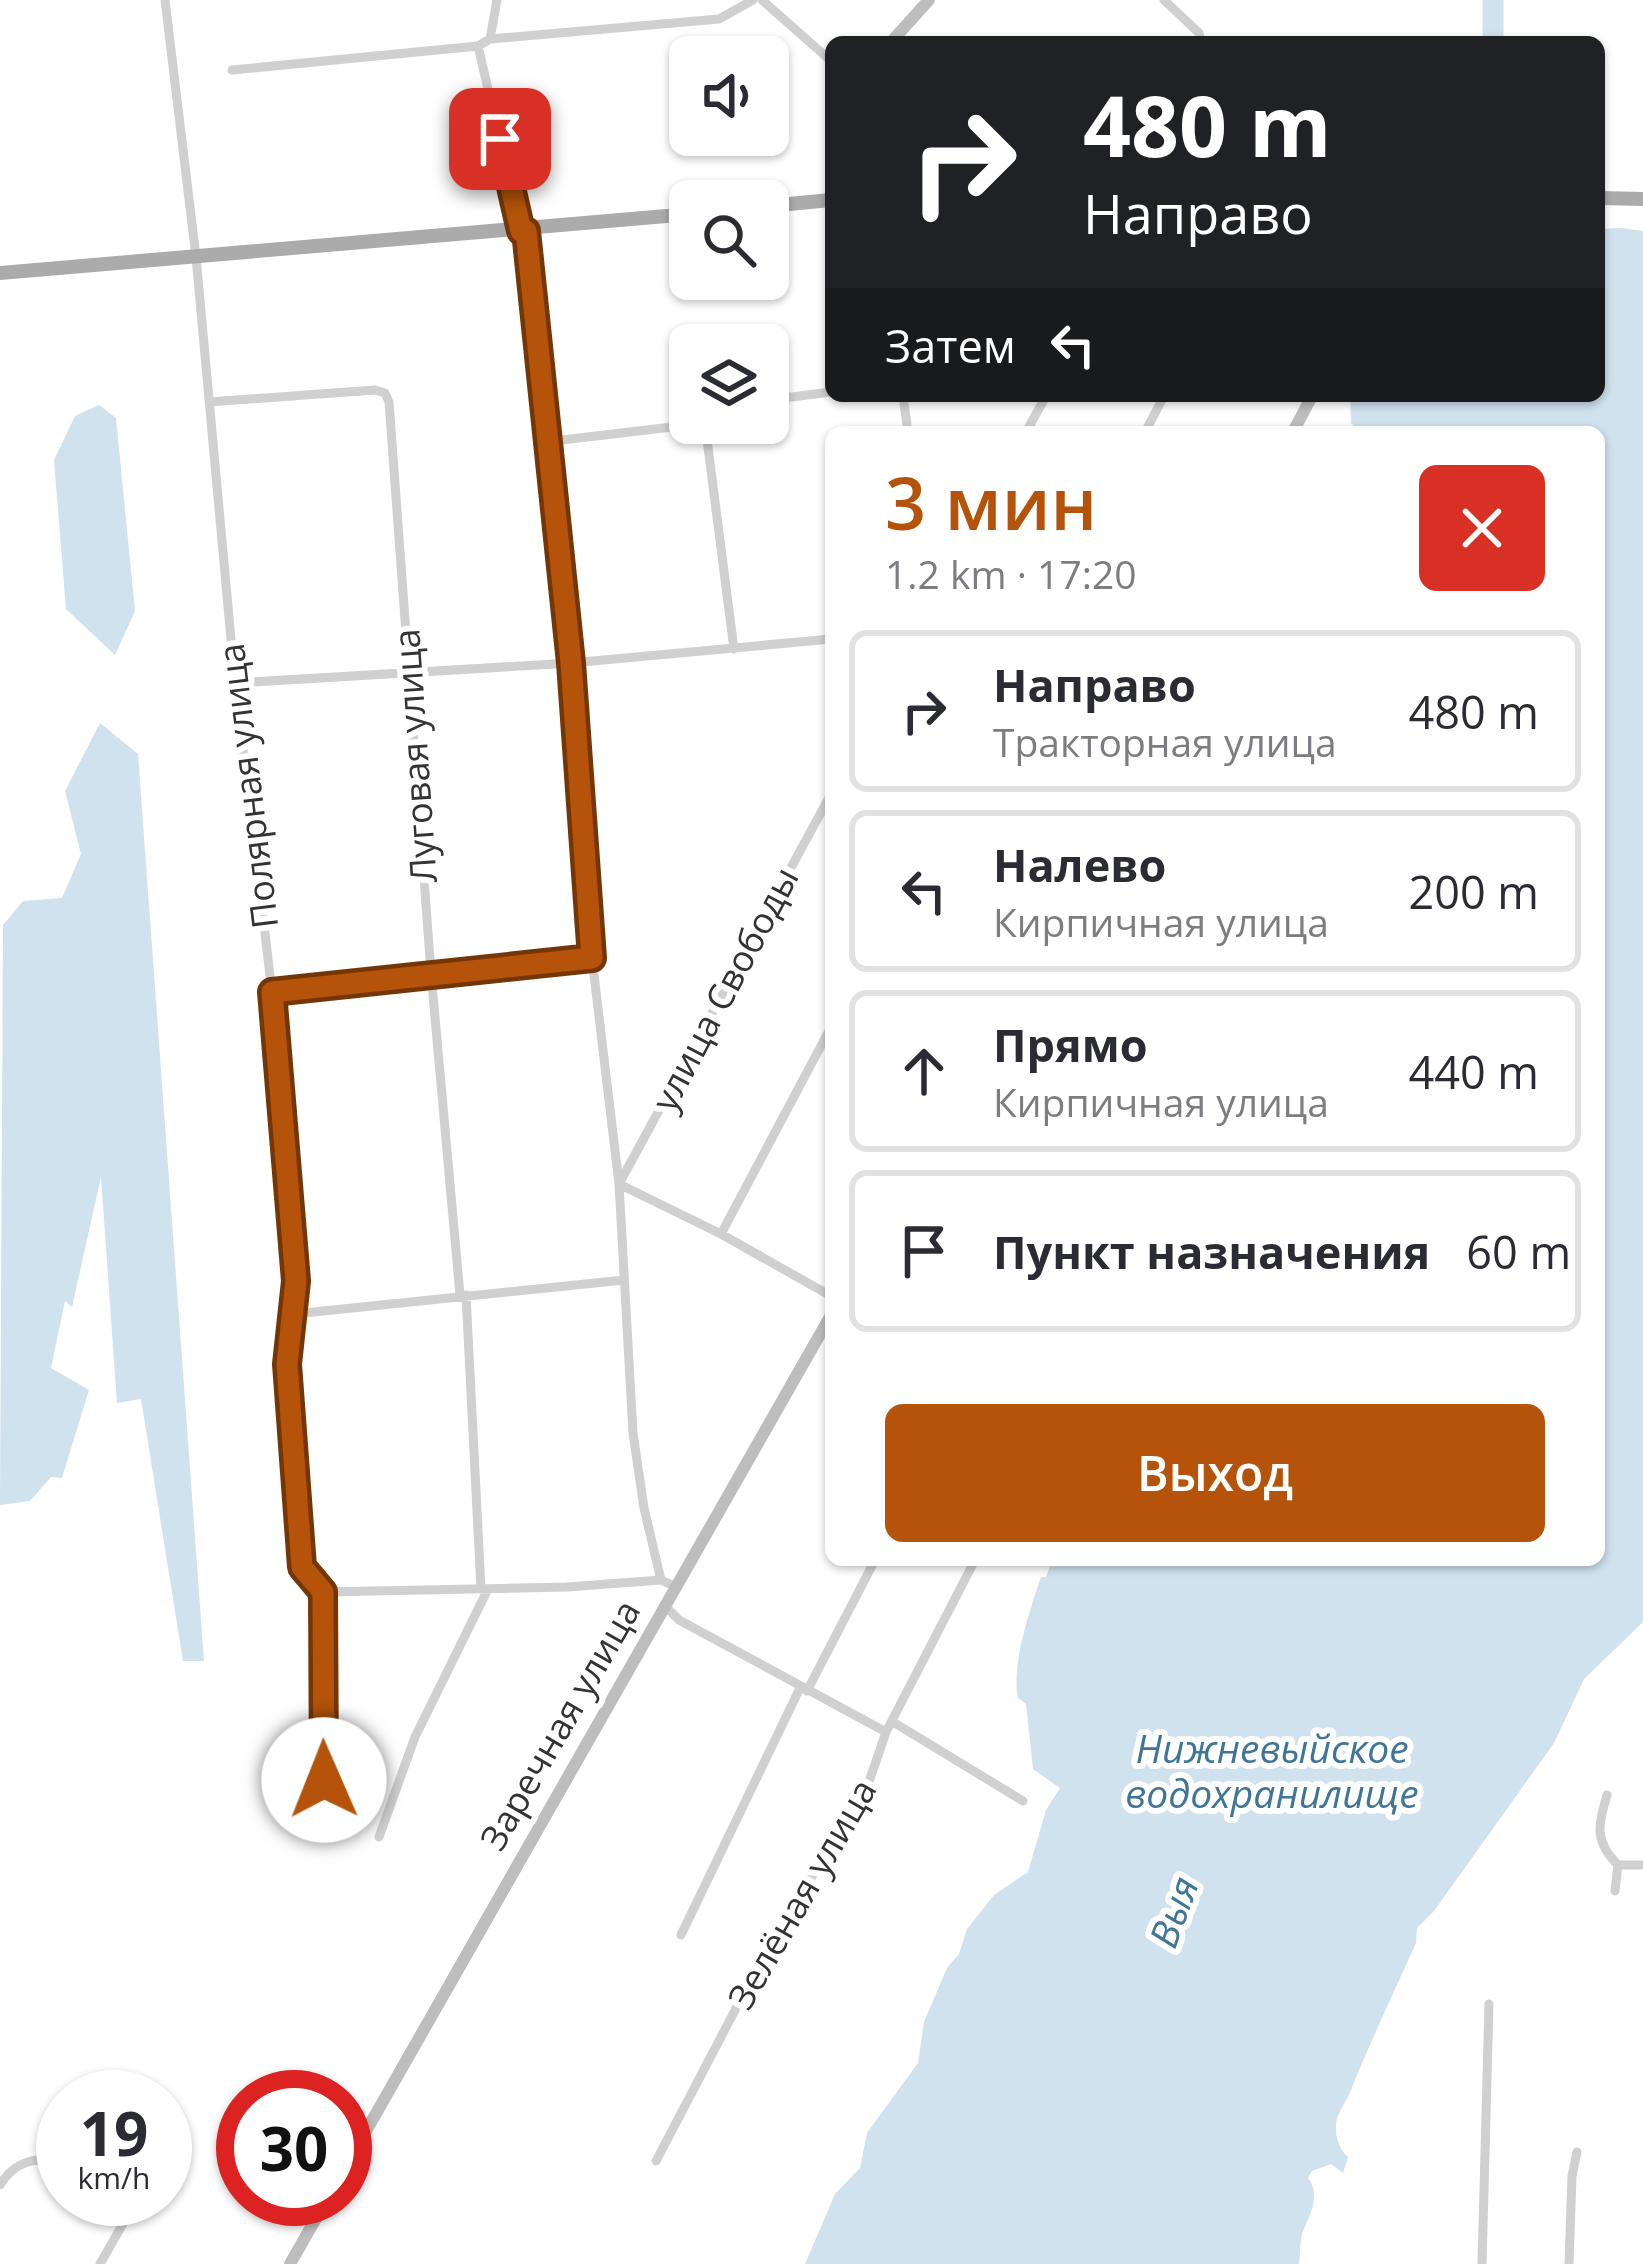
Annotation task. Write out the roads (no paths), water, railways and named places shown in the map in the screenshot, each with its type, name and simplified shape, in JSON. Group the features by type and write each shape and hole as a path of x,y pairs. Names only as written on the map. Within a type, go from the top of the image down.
{"main road":[{"path":"1605,198 1643,200"},
{"path":"789,204 825,201"},
{"path":"0,273 669,216"}],"street":[{"name":"Полярная улица","path":"165,0 272,992 296,1281 287,1364 302,1567 323,1592 324,1780"},
{"path":"490,39 497,0"},
{"path":"232,70 478,46 490,39 718,19 757,0 825,57"},
{"path":"897,36 929,0"},
{"path":"1164,0 1200,36"},
{"path":"323,1592 667,1583 632,1433 620,1184 592,958 571,663 523,231 478,46"},
{"name":"Луговая улица","path":"209,402 386,393 484,1589 415,1736 379,1837"},
{"path":"789,397 825,393"},
{"path":"545,442 669,428"},
{"path":"708,444 734,649"},
{"path":"236,683 571,663 825,640"},
{"name":"улица Свободы","path":"620,1184 825,805"},
{"path":"272,992 592,958"},
{"path":"721,1234 825,1038"},
{"path":"620,1184 825,1293"},
{"path":"294,1314 624,1280"},
{"name":"Заречная улица","path":"372,2120 664,1605 667,1583 825,1325"},
{"path":"681,1935 872,1566"},
{"name":"Зелёная улица","path":"656,2161 754,1974 870,1779 890,1727 972,1566"},
{"path":"664,1605 679,1620 804,1690 890,1727 1023,1801"},
{"path":"1606,1795 1597,1833 1604,1850 1618,1865 1643,1865"},
{"path":"1615,1891 1618,1865"},
{"path":"1482,2264 1489,2004"},
{"path":"1569,2264 1577,2152"},
{"path":"3,2180 12,2168 36,2160"},
{"path":"100,2264 122,2226"},
{"path":"290,2264 312,2226"}],"water":[{"name":"Нижневыйское водохранилище","path":"1605,229 1643,231 1643,1622 1584,1679 1554,1743 1417,1928 1416,1943 1337,2119 1338,2142 1348,2157 1343,2173 1331,2164 1312,2171 1308,2178 1314,2199 1302,2234 1299,2264 805,2264 835,2194 860,2168 867,2133 918,2063 924,2022 967,1929 994,1895 1028,1872 1046,1810 1060,1788 1033,1769 1026,1704 1018,1698 1017,1685 1027,1621 1041,1577 1046,1577 1050,1566 1605,1566 1605,426 1354,426 1350,402 1605,402"},
{"path":"99,405 116,418 135,611 115,655 66,609 54,460 75,416"},
{"path":"100,723 138,754 204,1661 183,1661 141,1399 117,1403 101,1177 72,1307 65,1301 51,1368 89,1390 62,1478 51,1477 30,1501 0,1505 3,925 23,901 62,898 81,854 65,791"}],"waterway":[{"name":"Выя","path":"1493,0 1493,36"}]}
